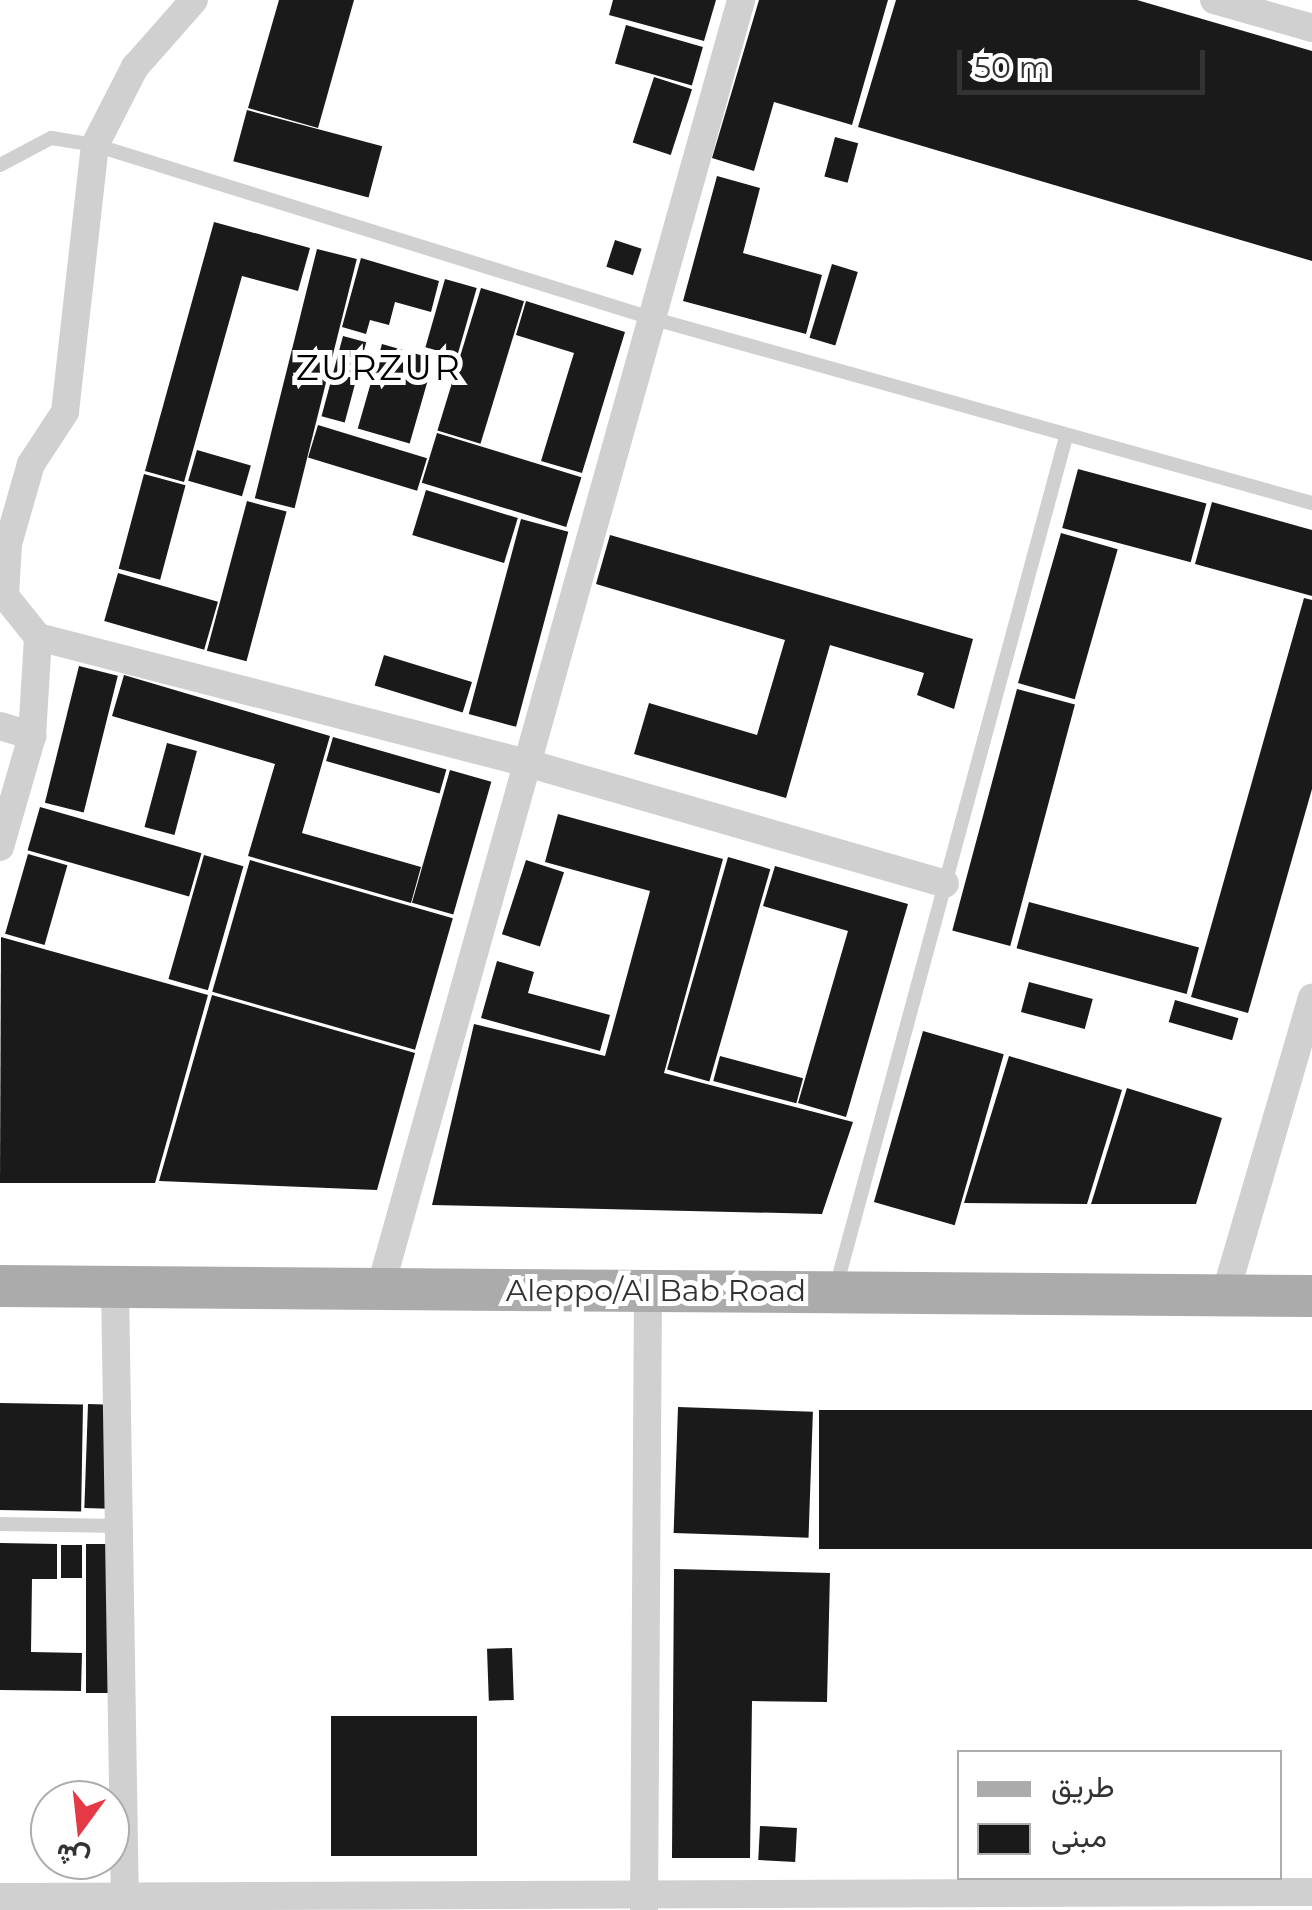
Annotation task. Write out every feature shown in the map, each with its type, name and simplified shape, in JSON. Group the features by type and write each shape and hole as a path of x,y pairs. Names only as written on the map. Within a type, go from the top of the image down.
{"main road":[{"name":"Aleppo/Al Bab Road","path":"0,1286 1312,1296"}],"street":[{"path":"194,0 135,66 95,146 65,412 31,464 8,544 4,596 38,637 527,762 945,884"},
{"path":"380,1289 741,0"},
{"path":"1214,0 1312,28"},
{"path":"0,847 32,736 38,637"},
{"path":"0,726 32,736"},
{"path":"1225,1295 1312,997"},
{"path":"116,1287 125,1905"},
{"path":"644,1904 648,1292"},
{"path":"0,1897 125,1905 644,1904 1312,1892"}],"lane":[{"path":"0,165 51,138 95,146 652,318 1312,503"},
{"path":"834,1293 1066,437"},
{"path":"0,1524 120,1526"}],"building":[{"path":"279,0 354,0 318,128 248,108"},
{"path":"613,0 716,0 704,41 609,15"},
{"path":"759,0 888,0 852,125 774,102 754,171 712,158"},
{"path":"896,0 1137,0 1312,51 1312,261 858,127"},
{"path":"626,25 703,47 692,86 615,63"},
{"path":"654,77 692,89 671,155 633,143"},
{"path":"247,110 382,146 369,197 233,161"},
{"path":"835,137 858,143 848,183 824,177"},
{"path":"717,176 760,188 743,253 822,275 806,334 683,301"},
{"path":"214,222 310,248 298,291 242,276 184,482 145,471"},
{"path":"615,240 642,249 633,275 606,267"},
{"path":"317,249 357,259 295,508 255,498"},
{"path":"361,258 439,281 431,312 395,302 389,325 370,320 366,334 342,327"},
{"path":"832,264 858,272 835,346 809,338"},
{"path":"445,279 477,288 457,356 425,347"},
{"path":"481,288 524,301 480,444 437,430"},
{"path":"526,301 625,332 582,473 541,461 574,353 516,335"},
{"path":"343,336 366,342 345,422 322,416"},
{"path":"382,344 434,359 410,443 358,429"},
{"path":"318,425 427,458 417,491 308,458"},
{"path":"437,433 581,477 566,527 422,483"},
{"path":"197,450 251,465 242,496 188,481"},
{"path":"1078,469 1206,503 1191,562 1062,528"},
{"path":"144,474 186,485 160,580 119,569"},
{"path":"426,490 518,518 504,563 412,535"},
{"path":"247,501 287,512 246,661 207,651"},
{"path":"1212,502 1312,530 1312,596 1195,564"},
{"path":"521,519 568,532 516,727 469,714"},
{"path":"1061,533 1118,549 1075,699 1018,683"},
{"path":"610,535 973,639 954,709 917,695 924,673 830,645 786,798 634,754 649,703 757,735 785,640 596,584"},
{"path":"118,573 218,602 204,650 104,621"},
{"path":"1304,598 1312,600 1312,789 1248,1013 1191,997"},
{"path":"384,655 472,682 463,712 375,686"},
{"path":"79,666 118,676 84,812 45,803"},
{"path":"124,675 330,736 302,833 421,867 411,903 248,856 275,764 112,716"},
{"path":"1017,689 1075,705 1010,946 952,930"},
{"path":"333,737 446,770 440,794 326,761"},
{"path":"167,743 197,751 174,835 144,827"},
{"path":"450,770 491,782 453,915 412,903"},
{"path":"40,807 201,853 189,897 28,850"},
{"path":"558,814 723,859 664,1073 853,1122 822,1214 432,1205 474,1024 605,1056 650,891 545,862"},
{"path":"28,854 67,865 45,945 5,934"},
{"path":"204,855 243,866 208,990 168,979"},
{"path":"728,857 770,869 709,1082 667,1069"},
{"path":"250,860 453,918 415,1050 212,992"},
{"path":"526,860 564,872 540,947 502,934"},
{"path":"775,866 908,904 846,1117 798,1103 848,931 763,906"},
{"path":"1029,902 1199,948 1187,994 1017,948"},
{"path":"1,937 208,995 155,1183 0,1183"},
{"path":"497,961 534,972 528,993 610,1015 600,1051 481,1018"},
{"path":"1029,982 1093,999 1085,1029 1021,1012"},
{"path":"212,995 415,1053 377,1190 159,1181"},
{"path":"1175,1000 1238,1018 1232,1040 1169,1022"},
{"path":"923,1031 1004,1054 955,1225 874,1202"},
{"path":"720,1056 803,1078 796,1103 713,1081"},
{"path":"1009,1056 1122,1090 1087,1204 964,1203"},
{"path":"1127,1088 1222,1118 1196,1204 1091,1204"},
{"path":"0,1403 83,1404 81,1511 0,1510"},
{"path":"88,1404 112,1405 108,1509 84,1508"},
{"path":"678,1407 813,1412 809,1538 674,1533"},
{"path":"819,1410 1312,1410 1312,1549 819,1549"},
{"path":"0,1543 57,1544 57,1579 32,1579 31,1652 82,1653 81,1691 0,1690"},
{"path":"86,1544 112,1544 112,1693 86,1693"},
{"path":"61,1545 82,1545 82,1578 61,1578"},
{"path":"674,1569 830,1573 827,1702 752,1701 750,1858 672,1858"},
{"path":"512,1648 514,1700 489,1701 487,1649"},
{"path":"331,1716 477,1716 477,1856 331,1856"},
{"path":"760,1826 797,1828 795,1862 758,1860"}],"district":[{"name":"ZURZUR","path":"379,368"}]}
